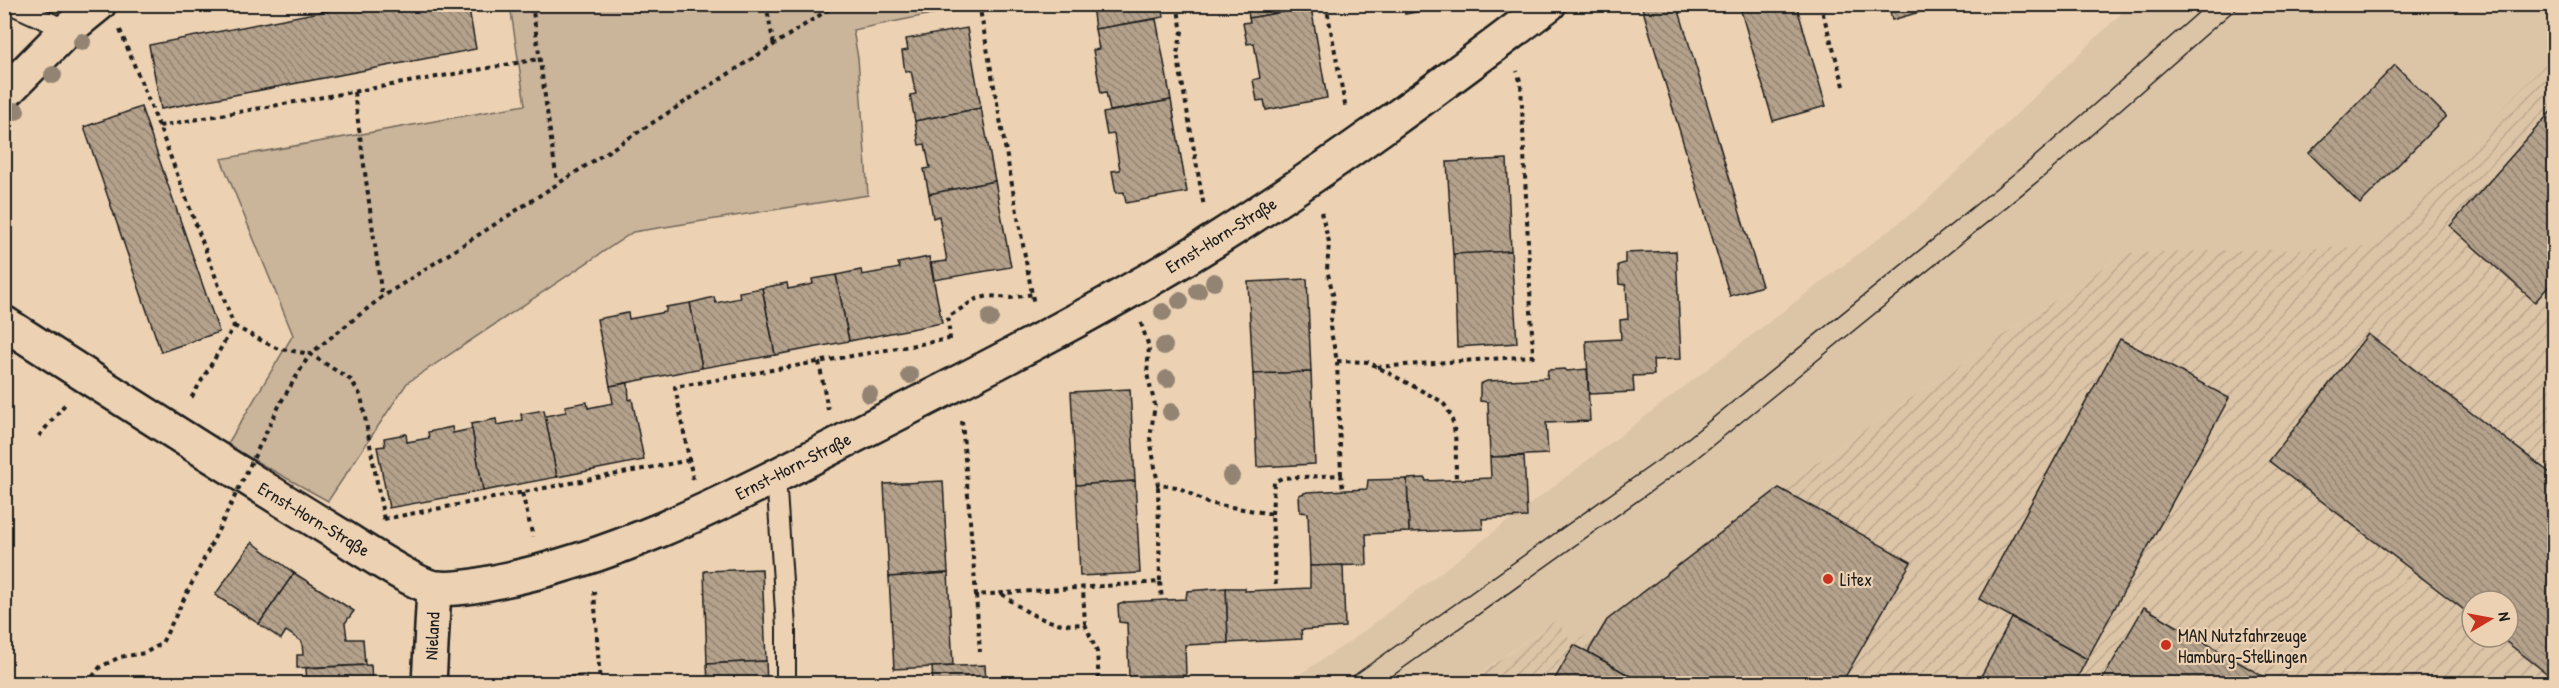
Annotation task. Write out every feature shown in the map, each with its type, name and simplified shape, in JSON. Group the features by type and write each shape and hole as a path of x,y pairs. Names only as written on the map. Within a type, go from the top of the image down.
{"street":[{"name":"Ernst-Horn-Straße","path":"4,323 171,432 388,564 434,589 482,585 541,573 591,557 699,512 776,476 1041,340 1127,292 1210,243 1354,149 1550,4"},
{"path":"4,94 67,30 109,16"},
{"name":"Nieland","path":"429,684 434,589"}],"lane":[{"path":"10,4 67,30"},
{"path":"776,476 786,627 786,684"}],"path":[{"path":"532,4 557,182"},
{"path":"766,4 774,46"},
{"path":"87,684 100,667 120,657 145,653 162,643 281,402 310,354 382,297 557,182 837,4"},
{"path":"979,4 1041,340"},
{"path":"1177,4 1182,32 1177,53 1210,243"},
{"path":"1326,4 1354,149"},
{"path":"1820,4 1845,89"},
{"path":"109,16 159,126 234,326 276,348 310,354 351,380 361,396 383,509"},
{"path":"1377,367 1533,356 1521,84 1517,71 1499,42"},
{"path":"159,126 539,59"},
{"path":"354,92 382,297"},
{"path":"1303,183 1323,216 1329,242 1327,270 1334,298 1330,327 1337,361 1343,490"},
{"path":"1127,292 1149,347 1147,374 1155,405 1150,438 1158,486 1162,600"},
{"path":"980,652 958,382 949,339 948,317 976,298 989,296 1011,298 1033,294"},
{"path":"171,432 234,326"},
{"path":"699,512 675,387 949,339"},
{"path":"1337,361 1368,362 1441,401 1449,408 1453,418 1456,479"},
{"path":"819,362 834,446"},
{"path":"384,519 690,460"},
{"path":"1276,590 1272,514 1274,482 1282,478 1341,475"},
{"path":"1158,486 1178,487 1207,503 1272,514"},
{"path":"522,493 541,573"},
{"path":"591,557 600,684"},
{"path":"976,595 1160,582"},
{"path":"1083,589 1084,624 1097,652 1099,684"},
{"path":"1001,594 1020,608 1047,622 1063,626 1084,624"},
{"path":"4,674 20,684"}],"shaded area":[{"path":"510,5 976,5 853,30 858,58 868,195 633,232 407,383 328,501 227,445 293,335 221,159 525,105"},
{"path":"2130,5 2554,5 2554,55 2369,248 2125,253 1779,488 1574,645 1556,620 1466,683 1285,684 1352,640 1921,206"},
{"path":"2554,55 2554,683 1466,684 1556,620 1574,644 1779,488 2125,253 2369,247"}],"building":[{"path":"361,4 468,4 476,49 161,109 149,45"},
{"path":"1162,4 1164,17 1095,29 1092,6"},
{"path":"1247,4 1310,4 1311,7 1249,18"},
{"path":"1396,4 1458,4 1405,14 1404,5"},
{"path":"1641,4 1677,4 1762,286 1730,296"},
{"path":"1739,4 1796,4 1826,106 1773,121"},
{"path":"1888,4 1944,4 1944,5 1892,20"},
{"path":"1311,7 1327,98 1266,110 1264,100 1257,101 1253,80 1260,78 1254,43 1247,44 1243,23 1250,22 1249,18"},
{"path":"1156,19 1171,100 1110,111 1106,92 1101,93 1093,50 1099,49 1095,29"},
{"path":"967,28 981,108 915,121 910,95 916,94 911,71 905,72 902,51 908,50 906,39"},
{"path":"2395,65 2446,116 2360,204 2309,153"},
{"path":"1171,100 1187,192 1126,203 1124,192 1116,193 1112,171 1120,170 1114,134 1107,135 1103,113"},
{"path":"141,107 219,332 161,352 84,127"},
{"path":"981,108 995,181 929,194 924,169 930,168 925,144 919,145 915,121"},
{"path":"2554,108 2554,280 2535,302 2450,226"},
{"path":"1507,159 1511,251 1453,255 1447,162"},
{"path":"995,181 1011,267 934,280 931,263 947,261 939,216 933,218 929,194"},
{"path":"1511,251 1517,343 1457,347 1454,254"},
{"path":"1676,251 1681,359 1653,360 1654,375 1633,376 1634,392 1589,394 1586,341 1621,339 1620,320 1628,319 1626,285 1619,284 1618,265 1625,263 1625,253"},
{"path":"929,257 942,323 849,341 836,275 861,270 862,275 900,268 898,263"},
{"path":"836,275 849,341 775,355 762,288 787,283 788,289 813,284 812,279"},
{"path":"1307,279 1311,372 1253,374 1248,282"},
{"path":"762,288 775,355 702,368 690,303 714,297 716,303 740,298 739,292"},
{"path":"690,303 702,368 610,386 597,319 628,313 629,319 666,312 666,307"},
{"path":"2368,334 2554,476 2554,679 2515,649 2520,649 2520,589 2460,589 2460,607 2269,461"},
{"path":"2120,339 2229,398 2087,659 1979,599"},
{"path":"1565,369 1567,371 1587,369 1590,421 1546,423 1548,454 1490,457 1488,402 1480,401 1480,384 1487,381 1547,378 1548,370"},
{"path":"1311,372 1315,464 1257,467 1253,374"},
{"path":"628,383 629,400 632,399 644,460 557,477 545,416 566,412 565,406 587,402 588,408 613,403 610,386"},
{"path":"1130,389 1135,481 1076,485 1071,392"},
{"path":"544,410 557,477 483,491 471,424 496,419 497,425 522,420 521,414"},
{"path":"452,427 453,433 472,429 483,491 389,508 377,447 385,446 384,438 406,434 407,442 429,438 428,432"},
{"path":"1524,456 1527,517 1482,519 1483,529 1409,532 1407,479 1425,478 1426,481 1491,478 1490,457"},
{"path":"1407,479 1409,532 1366,534 1367,565 1310,566 1308,513 1300,512 1299,495 1307,492 1367,489 1368,480"},
{"path":"943,481 948,573 889,577 884,484"},
{"path":"1135,481 1140,573 1080,576 1076,485"},
{"path":"1779,488 1911,562 1841,684 1644,684 1588,652 1607,620"},
{"path":"252,542 294,573 259,624 215,595"},
{"path":"1343,565 1345,627 1301,630 1302,639 1228,643 1226,588 1245,588 1245,591 1310,588 1310,566"},
{"path":"762,569 766,661 707,664 704,571"},
{"path":"294,573 354,611 345,623 347,639 363,639 365,665 297,668 297,655 303,655 302,642 286,631 281,639 259,624"},
{"path":"948,573 953,666 894,669 889,577"},
{"path":"1226,588 1228,643 1185,645 1186,675 1129,677 1127,623 1119,622 1118,605 1126,602 1186,599 1187,591"},
{"name":"MAN Nutzfahrzeuge Hamburg-Stellingen","path":"2144,607 2276,684 2100,684"},
{"path":"2012,618 2087,659 2074,684 1977,684"},
{"path":"1574,645 1588,652 1644,684 1552,684"},
{"path":"766,661 767,684 708,684 707,664"},
{"path":"371,665 372,684 307,684 306,668"},
{"path":"985,665 986,684 933,684 932,667"},
{"path":"586,675 586,684 528,684 528,678"},
{"path":"1162,675 1162,684 1129,684 1129,677"}],"tram line":[{"path":"1342,684 1677,447 2032,159 2208,4"},
{"path":"1381,684 1692,462 2048,173 2241,4"}],"place":[{"name":"Litex","path":"1828,579"},
{"name":"MAN Nutzfahrzeuge Hamburg-Stellingen","path":"2166,645"}]}
